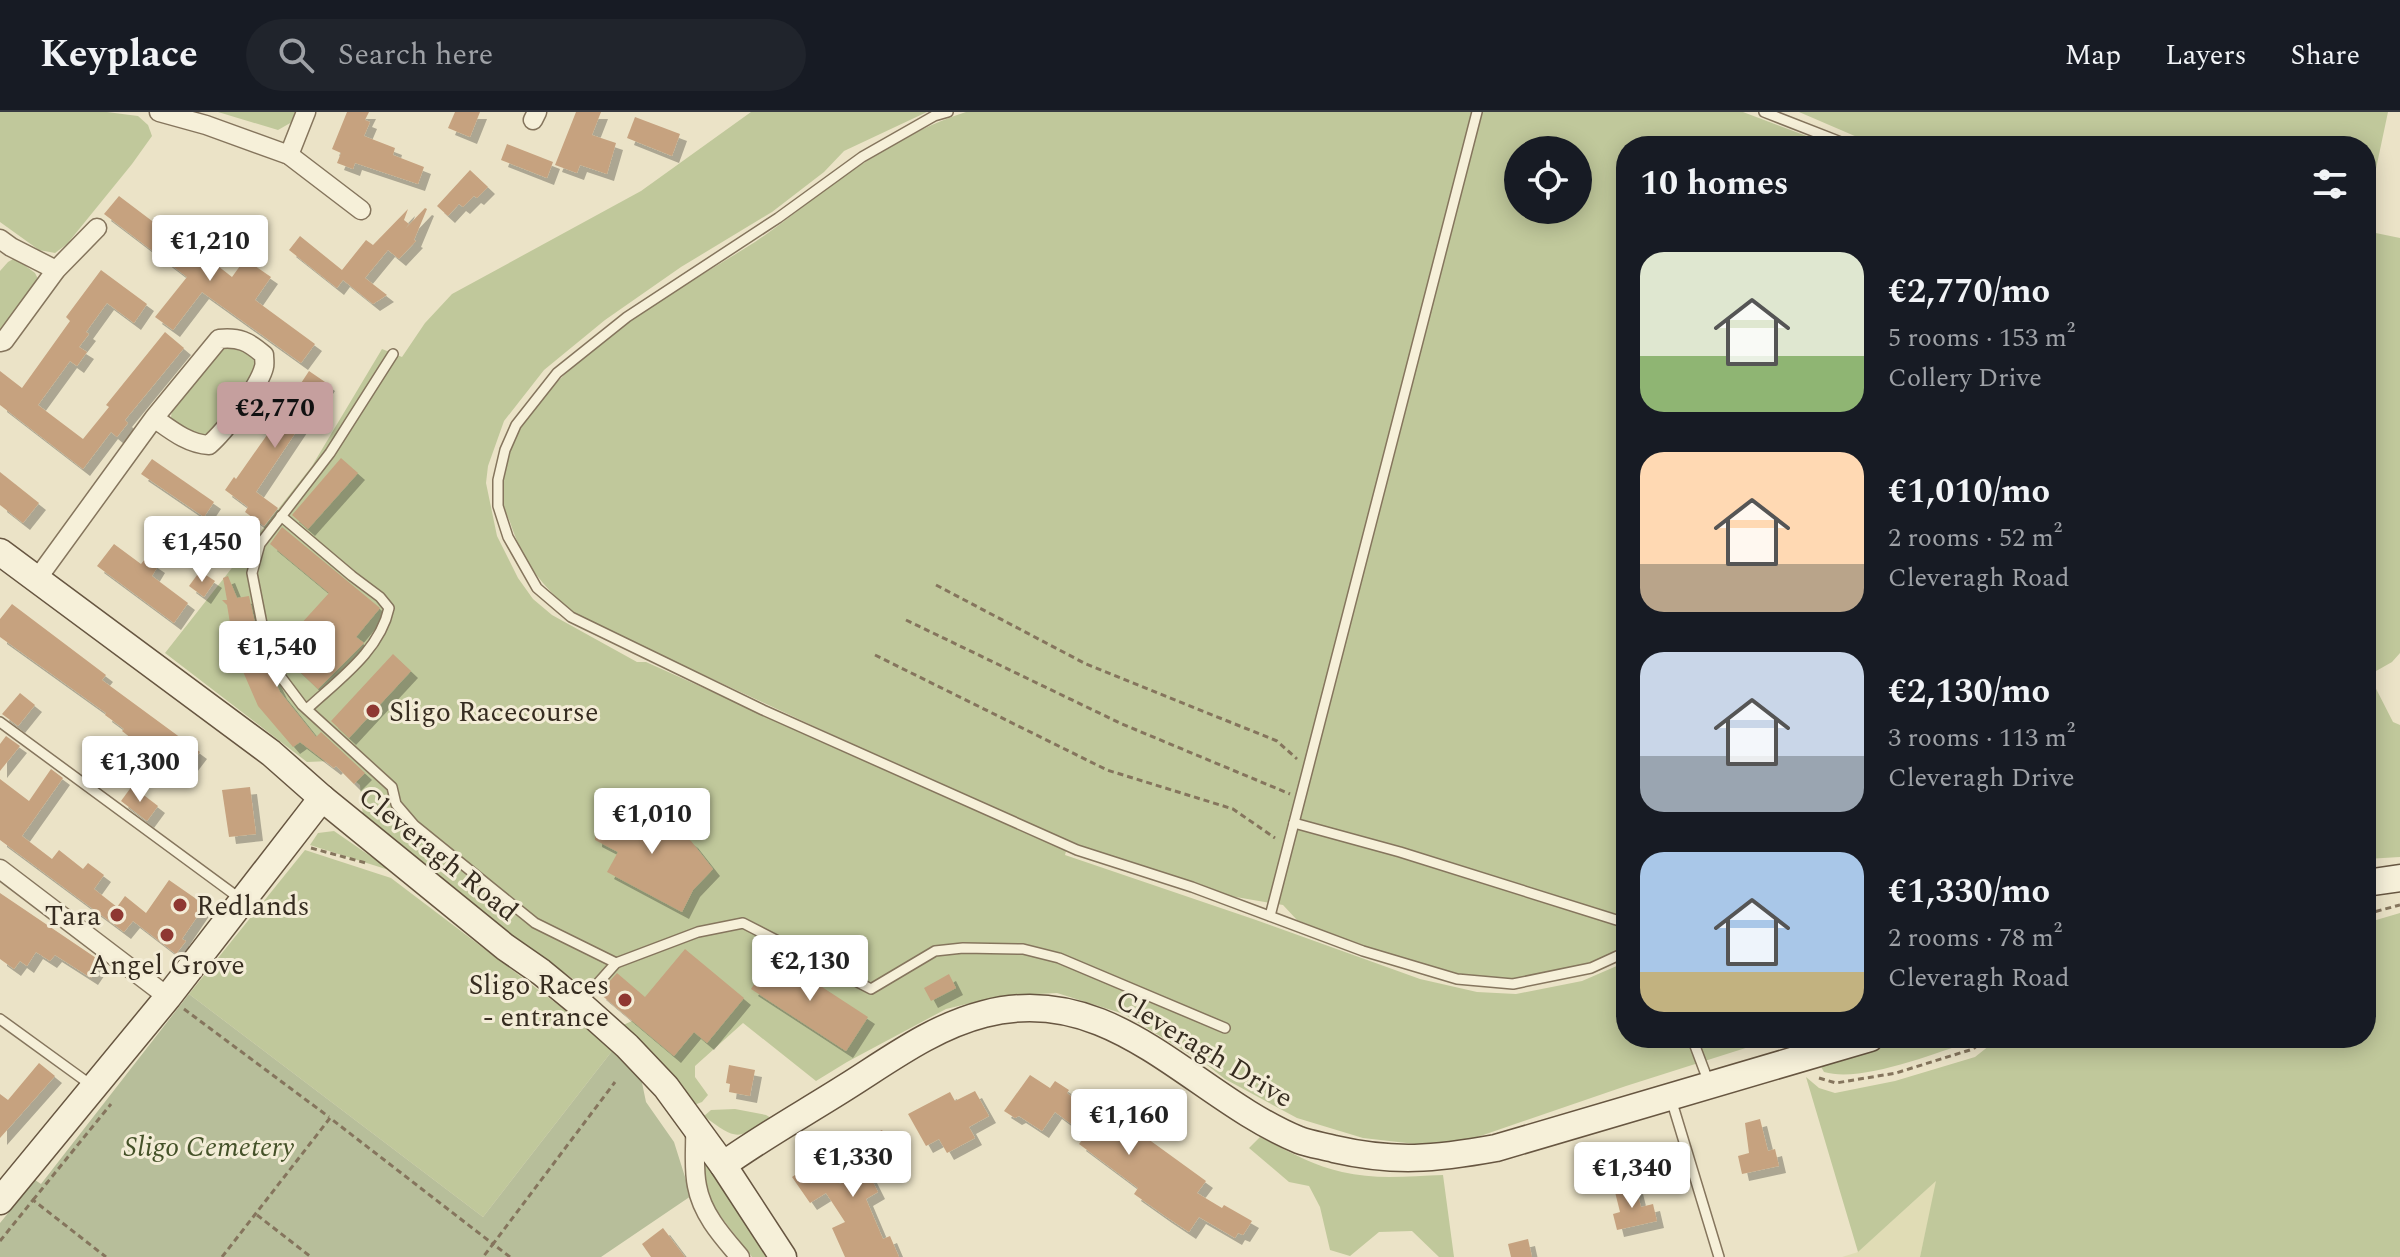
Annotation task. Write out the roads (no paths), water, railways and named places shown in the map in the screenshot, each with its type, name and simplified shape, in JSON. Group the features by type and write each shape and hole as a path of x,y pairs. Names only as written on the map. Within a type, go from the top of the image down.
{"street":[{"path":"159,112 206,125 289,155 361,210"},
{"path":"289,155 306,112"},
{"path":"0,342 4,341 56,270 97,228"},
{"path":"4,248 56,270"},
{"path":"37,579 154,418 219,339 236,337 249,342 264,355 265,366 255,386 220,435 209,445 198,445 154,418"},
{"name":"Cleveragh Road","path":"0,552 271,753 505,947 580,1004 627,1046 666,1087 695,1125 783,1257"},
{"path":"0,1201 105,1093 168,997 322,798"},
{"path":"0,869 168,997"},
{"path":"2376,882 2400,878"},
{"name":"Cleveragh Drive","path":"723,1165 922,1039 985,1013 1020,1008 1067,1010 1111,1025 1154,1049 1256,1119 1301,1141 1366,1156 1403,1159 1441,1158 1496,1148 1836,1048"},
{"path":"695,1125 696,1184 700,1196 708,1216 740,1257"}],"lane":[{"path":"948,112 934,116 862,157 778,218 627,317 557,373 516,425 505,450 498,480 498,506 508,537 537,588 571,617 763,710 1077,850 1363,951 1457,979 1513,984 1591,968 1616,957"},
{"path":"1270,916 1477,112"},
{"path":"1764,112 1825,136"},
{"path":"393,354 330,453 260,544 252,573 262,624 281,677 307,709 392,787 396,804 414,825 535,923 616,963"},
{"path":"281,516 380,597 389,608 385,625 370,649 307,709"},
{"path":"0,722 243,901"},
{"path":"1294,823 1400,852 1616,920"},
{"path":"580,1004 616,963 698,932 743,923 871,989 935,951 1023,949 1059,958 1225,1028"},
{"path":"0,1019 105,1093"},
{"path":"1696,1048 1710,1084"},
{"path":"1670,1095 1719,1257"}],"place":[{"name":"Sligo Racecourse","path":"373,711"},
{"name":"Redlands","path":"180,905"},
{"name":"Tara","path":"117,915"},
{"name":"Angel Grove","path":"167,935"},
{"name":"Sligo Races - entrance","path":"625,1000"}],"park label":[{"name":"Sligo Cemetery","path":"209,1146"}]}
